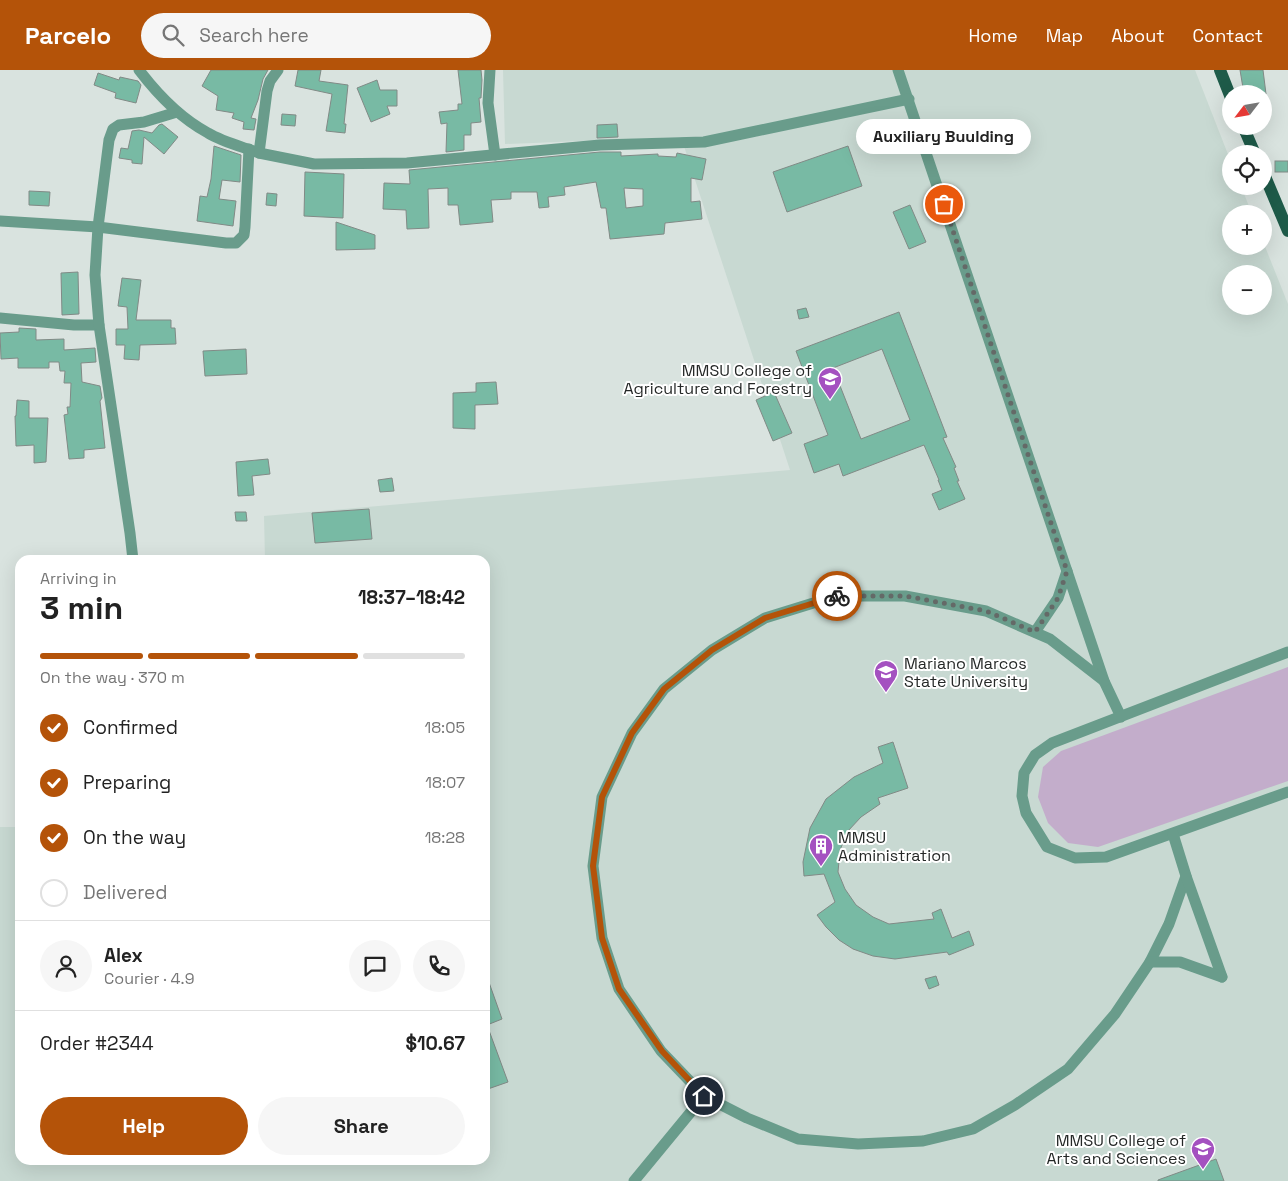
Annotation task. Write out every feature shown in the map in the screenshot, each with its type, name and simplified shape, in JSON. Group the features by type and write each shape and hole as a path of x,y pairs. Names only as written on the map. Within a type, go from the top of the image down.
{"main road":[{"path":"1220,70 1226,85"},
{"path":"1272,193 1288,231"}],"street":[{"path":"139,70 177,112 186,120 210,134 254,151 314,164 406,163 600,145 704,142 909,99"},
{"path":"0,221 98,227 236,243 244,235 246,227 254,151 267,91 270,81 278,70"},
{"path":"490,70 488,103 495,154"},
{"path":"898,70 1104,681 1121,716"},
{"path":"132,555 99,325 95,275 98,227 109,140 113,129 119,125 144,122 177,112"},
{"path":"0,318 74,325 99,325"},
{"path":"1035,632 1058,598 1067,571"},
{"path":"1104,681 1050,639 986,611 905,596 836,596 765,618 712,650 664,689 632,733 602,797 593,866 602,938 619,989 662,1051 704,1096 747,1118 798,1138 858,1144 922,1141 974,1129 1015,1105 1068,1069 1115,1014 1150,962 1170,924 1186,876"},
{"path":"1288,652 1052,743 1035,755 1024,773 1022,796 1026,813 1047,847 1075,858 1106,858 1288,792"},
{"path":"1150,962 1180,962 1222,977 1173,834"},
{"path":"634,1181 704,1096"}],"shaded area":[{"name":"Mariano Marcos State University","path":"503,70 1195,70 1224,145 1222,145 1222,195 1245,195 1248,205 1222,205 1222,255 1268,255 1288,304 1288,1181 0,1181 0,827 15,827 15,1165 490,1165 490,555 265,555 264,516 790,470 681,137 505,144"},
{"path":"1288,667 1288,781 1098,847 1068,843 1048,823 1038,797 1043,767 1061,751"}],"building":[{"path":"211,70 268,70 263,79 251,118 256,119 254,130 243,129 244,122 232,118 234,113 216,110 218,96 202,86"},
{"path":"298,70 321,70 319,81 348,85 344,124 346,124 345,133 326,131 332,94 295,86"},
{"path":"458,70 481,70 481,98 479,98 481,122 471,123 471,135 464,135 464,150 446,152 447,123 441,124 439,112 458,110 458,104 462,104"},
{"path":"1240,70 1263,70 1265,85 1242,85"},
{"path":"98,73 119,80 120,77 138,81 141,85 136,103 115,98 116,93 94,85"},
{"path":"377,80 380,90 397,90 397,106 387,106 390,114 371,122 357,88"},
{"path":"282,114 296,115 295,126 281,125"},
{"path":"162,124 178,137 164,154 144,137 142,164 132,163 132,160 119,158 121,148 128,149 132,131 139,130 152,133"},
{"path":"617,124 618,137 597,138 597,125"},
{"path":"214,146 241,155 240,182 222,180 219,199 236,201 233,226 197,221 200,196 207,197 211,179"},
{"path":"848,146 862,186 787,212 773,172"},
{"path":"600,152 621,152 621,156 658,154 658,156 676,157 677,153 706,159 702,180 691,178 691,202 700,201 702,219 665,223 664,234 610,239 606,208 601,208 596,182 564,187 565,195 548,197 549,207 539,208 537,192 511,192 511,199 491,200 493,222 460,225 458,205 448,205 448,188 428,189 429,228 407,229 406,210 383,209 384,183 410,184 409,170","holes":["624,188 643,189 643,206 626,208"]},
{"path":"1275,161 1288,161 1288,172 1275,172"},
{"path":"305,172 344,174 343,218 304,216"},
{"path":"29,191 50,192 49,206 29,205"},
{"path":"267,193 277,194 276,206 266,205"},
{"path":"910,205 926,242 909,249 893,212"},
{"path":"336,222 375,235 375,249 336,250"},
{"path":"78,272 79,314 62,315 61,273"},
{"path":"122,278 141,280 136,320 171,320 171,328 175,328 176,344 140,345 139,360 124,359 125,345 116,345 116,329 128,329 127,307 118,306"},
{"path":"806,308 809,317 799,319 797,310"},
{"name":"MMSU College of Agriculture and Forestry","path":"899,312 947,437 943,438 956,467 954,468 959,481 957,481 965,499 939,510 932,494 942,490 924,445 843,476 839,464 814,473 804,444 828,435 796,351","holes":["882,349 910,420 861,439 833,368"]},
{"path":"19,328 36,329 36,340 64,339 64,350 95,348 96,362 81,363 82,382 100,386 105,448 84,450 84,458 69,459 64,415 68,414 67,407 70,407 71,383 64,383 65,371 60,371 59,362 49,362 49,368 18,368 18,358 1,359 0,333 19,332"},
{"path":"246,349 247,374 205,376 203,351"},
{"path":"496,382 498,404 475,405 475,429 453,428 453,393 476,392 476,383"},
{"path":"774,392 792,433 773,441 756,400"},
{"path":"17,400 29,401 29,418 48,418 46,462 34,463 34,445 16,446 15,416"},
{"path":"268,459 270,474 252,476 254,495 238,496 236,462"},
{"path":"392,478 394,491 380,492 378,480"},
{"path":"369,509 372,539 315,543 312,513"},
{"path":"235,512 246,512 247,521 236,521"},
{"name":"MMSU Administration","path":"893,742 908,788 878,798 880,804 861,817 848,831 840,850 838,872 845,889 856,905 873,917 889,924 934,919 932,913 941,909 952,938 969,931 974,945 949,955 947,952 895,959 873,956 853,949 839,940 817,915 835,902 824,874 804,876 803,862 810,828 826,799 854,777 883,763 878,747"},
{"path":"936,976 939,985 929,989 925,979"},
{"path":"490,985 502,1019 490,1024"},
{"path":"490,1033 508,1082 490,1088"},
{"name":"MMSU College of Arts and Sciences","path":"1216,1159 1224,1181 1158,1181 1158,1180"}],"way so far":[{"path":"837,596 905,596 986,611 1035,632 1058,598 1067,571 944,204"}],"place":[{"name":"Auxiliary Buulding","path":"944,204"},
{"name":"MMSU College of Agriculture and Forestry","path":"830,400"},
{"name":"Mariano Marcos State University","path":"886,693"},
{"name":"MMSU Administration","path":"821,867"},
{"name":"MMSU College of Arts and Sciences","path":"1203,1170"}],"route":[{"path":"704,1096 662,1051 619,989 602,938 593,866 602,797 632,733 664,689 712,650 765,618 837,596"}]}
